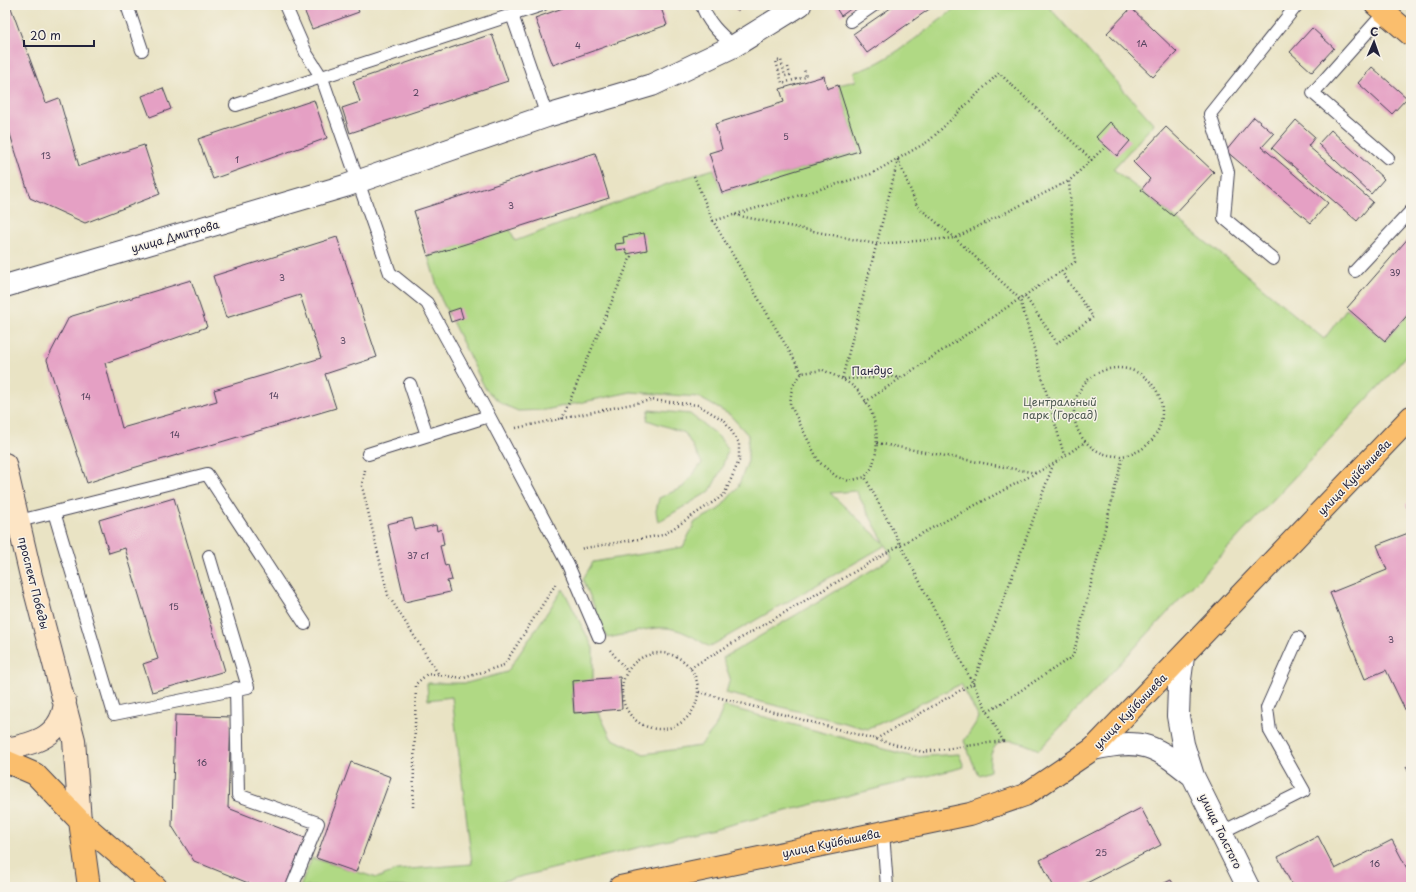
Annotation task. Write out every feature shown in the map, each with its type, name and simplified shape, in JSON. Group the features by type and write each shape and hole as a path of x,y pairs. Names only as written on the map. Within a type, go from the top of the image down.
{"main road":[{"path":"1380,9 1411,35"},
{"name":"улица Куйбышева","path":"620,887 669,882 883,832 970,814 1025,795 1093,749 1135,704 1183,657 1411,417"},
{"path":"6,746 80,821 156,887"},
{"path":"80,821 89,887"}],"street":[{"name":"улица Дмитрова","path":"5,286 351,184 546,116 652,85 734,46 800,5"},
{"name":"проспект Победы","path":"5,464 74,740 80,821"},
{"name":"улица Толстого","path":"1183,657 1179,687 1178,716 1183,744 1193,776 1248,887"},
{"name":"проспект Победы","path":"6,746 38,740 47,736 59,724 64,715 65,701"},
{"name":"улица Толстого","path":"1093,749 1117,744 1143,745 1165,754 1193,776"}],"lane":[{"path":"127,5 142,50"},
{"path":"285,5 306,53 322,78 351,184 390,273 427,303 498,432 568,565 599,637"},
{"path":"236,106 542,5"},
{"path":"702,5 705,16 722,36 734,46"},
{"path":"851,21 874,5"},
{"path":"1273,259 1224,218 1228,172 1210,114 1297,5"},
{"path":"1380,9 1312,93 1388,158"},
{"path":"512,15 546,116"},
{"path":"1355,271 1411,211"},
{"path":"410,384 427,435"},
{"path":"368,454 489,416"},
{"path":"19,521 207,474 305,624"},
{"path":"54,512 114,714 236,688 248,687 209,556"},
{"path":"1222,832 1304,791 1270,731 1267,708 1298,638"},
{"path":"236,688 238,795 318,823 292,887"},
{"path":"883,832 887,887"}],"path":[{"path":"788,67 790,75 785,76 781,60 776,61 782,83 806,77 804,69"},
{"path":"713,221 871,174 929,141 999,73 1092,160"},
{"path":"734,215 876,244 955,238 1069,181 1106,146"},
{"path":"898,159 917,206 955,238 1020,298 1064,455"},
{"path":"842,379 898,159"},
{"path":"694,176 713,221 802,373"},
{"path":"865,402 1074,262 1069,181"},
{"path":"562,419 632,254"},
{"path":"1024,296 1057,343 1093,317 1061,271"},
{"path":"1115,368 1130,370 1144,377 1154,388 1160,402 1162,416 1158,431 1149,444 1136,452 1123,456 1109,456 1096,450 1085,442 1077,430 1074,417 1075,403 1080,390 1089,379 1101,372 1115,368"},
{"path":"823,370 842,379 860,393 874,417 877,443 873,465 865,478 849,481 837,477 819,462 790,404 792,387 802,373 823,370"},
{"name":"Пандус","path":"842,379 902,377"},
{"path":"498,432 651,400 698,405 725,421 739,444 739,461 724,495 663,535 561,552"},
{"path":"690,668 900,545 1053,464 1085,442"},
{"path":"877,443 1037,473"},
{"path":"368,454 362,486 388,595 439,676"},
{"path":"988,712 1073,656 1123,456"},
{"path":"876,740 973,683 1053,464"},
{"path":"699,692 923,752 1003,741 865,478"},
{"path":"413,808 416,684 427,674 464,678 504,665 568,565"},
{"path":"599,637 627,672"},
{"path":"656,653 668,654 680,659 690,668 697,679 699,692 696,706 689,716 679,725 666,729 653,729 641,725 631,716 624,706 622,689 627,672 634,662 645,656 656,653"}],"green space":[{"name":"Центральный парк (Горсад)","path":"960,5 1047,5 1154,124 1113,169 1236,266 1324,339 1347,308 1385,341 1411,311 1411,349 1386,379 1039,750 1020,742 1001,742 996,746 991,754 990,771 978,775 964,741 979,718 961,684 868,729 726,693 730,678 723,658 892,558 886,545 709,647 694,637 670,628 648,629 607,638 583,579 593,562 683,547 695,522 719,509 738,487 748,461 748,435 730,415 698,397 631,392 545,410 518,411 502,404 486,390 441,299 428,256 510,229 515,241 678,180 714,169 722,193 859,151 838,85 856,81 854,72 880,62 908,44","holes":["856,491 885,544 830,493"]},
{"path":"649,410 690,414 719,437 728,449 722,468 710,491 658,522 656,511 659,498 683,487 702,463 685,433 647,420"},
{"path":"563,589 593,648 593,680 572,681 574,713 598,711 611,738 644,754 700,746 715,728 724,706 914,757 959,754 964,767 479,887 300,887 312,858 377,878 397,870 472,864 452,697 428,700 427,683 467,683 507,672"}],"building":[{"path":"5,5 10,5 46,103 59,98 79,166 144,145 160,194 85,223 30,198 5,118"},
{"path":"302,5 356,5 359,12 312,29"},
{"path":"571,5 660,5 667,25 553,65 535,18"},
{"path":"732,5 746,5 737,11"},
{"path":"834,5 856,5 841,16"},
{"path":"895,5 935,5 867,53 853,34"},
{"path":"1131,8 1177,52 1153,77 1107,33"},
{"path":"1312,28 1334,48 1312,72 1290,52"},
{"path":"492,34 508,81 350,133 342,108 360,102 353,81"},
{"path":"1372,67 1407,98 1392,114 1358,83"},
{"path":"824,76 827,89 838,85 859,151 722,193 709,153 722,149 715,124 784,102 780,89"},
{"path":"163,88 171,109 150,117 142,96"},
{"path":"314,100 327,138 213,179 198,139"},
{"path":"1254,117 1274,134 1262,147 1328,203 1311,223 1226,151"},
{"path":"1296,120 1315,137 1308,146 1373,202 1357,221 1272,148"},
{"path":"1110,122 1130,141 1117,156 1096,137"},
{"path":"1166,127 1214,172 1173,216 1141,190 1150,179 1133,162"},
{"path":"1331,130 1384,179 1371,194 1318,144"},
{"path":"595,153 609,198 428,256 414,211"},
{"path":"644,233 647,250 627,254 625,249 616,250 615,244 624,243 623,237"},
{"path":"1411,235 1411,311 1385,341 1347,308"},
{"path":"337,237 377,357 325,374 336,408 87,483 47,360 69,317 191,280 207,327 105,363 122,428 217,401 214,390 321,358 300,295 226,318 213,276"},
{"path":"460,308 463,318 451,322 448,312"},
{"path":"174,498 225,671 152,692 143,664 158,659 125,548 109,553 99,520"},
{"path":"1411,502 1411,516 1406,504"},
{"path":"412,518 415,530 436,525 437,531 441,529 444,545 440,546 445,566 448,565 452,580 447,581 450,592 405,602 387,524"},
{"path":"1411,532 1411,722 1386,670 1365,679 1330,593 1387,570 1377,545"},
{"path":"620,677 622,709 574,713 572,681"},
{"path":"175,715 231,717 228,808 305,838 285,887 258,887 194,861 172,826"},
{"path":"351,762 391,777 356,872 316,858"},
{"path":"1411,764 1411,777 1406,767"},
{"path":"1141,808 1161,845 1079,887 1054,887 1040,860"},
{"path":"1318,836 1335,869 1392,840 1411,876 1411,887 1293,887 1278,857"},
{"path":"1171,880 1175,887 1156,887"}]}
